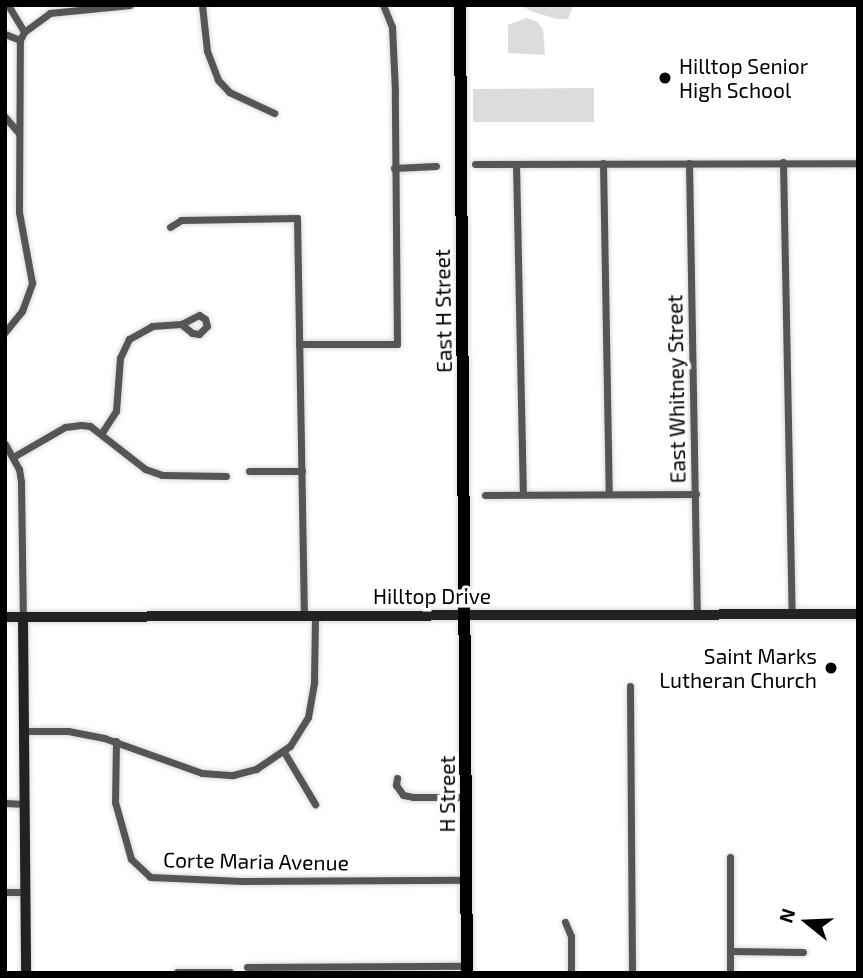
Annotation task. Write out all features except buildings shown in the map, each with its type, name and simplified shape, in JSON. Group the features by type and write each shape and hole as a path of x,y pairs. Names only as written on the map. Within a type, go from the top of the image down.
{"main road":[{"name":"East H Street","path":"460,5 466,616"},
{"name":"Hilltop Drive","path":"5,617 858,614"},
{"name":"H Street","path":"466,616 467,970"},
{"path":"23,617 26,973"}],"street":[{"path":"8,5 24,32"},
{"path":"5,332 25,306 32,284 20,222 20,40 24,32 50,13 130,5"},
{"path":"202,5 207,51 218,80 229,93 274,113"},
{"path":"299,344 397,344 392,27 383,5"},
{"path":"5,34 20,40"},
{"path":"5,117 19,134"},
{"path":"783,162 792,615"},
{"path":"603,163 609,493"},
{"name":"East Whitney Street","path":"689,163 697,615"},
{"path":"475,164 858,163"},
{"path":"516,164 523,494"},
{"path":"394,168 436,166"},
{"path":"24,731 68,731 116,741 210,774 250,772 284,752 302,731 312,702 302,471 297,218 181,220 170,227"},
{"path":"101,434 117,406 120,358 129,340 145,327 181,324"},
{"path":"13,457 71,425 90,426 145,469 162,475 226,476"},
{"path":"5,444 13,457 21,482 23,617"},
{"path":"249,471 302,471"},
{"path":"485,495 696,494"},
{"path":"630,686 632,973"},
{"name":"Corte Maria Avenue","path":"116,741 115,803 131,859 150,877 242,881 466,880"},
{"path":"284,752 316,804"},
{"path":"397,778 396,785 403,794 413,797 467,797"},
{"path":"5,803 25,804"},
{"path":"730,857 730,973"},
{"path":"5,892 25,892"},
{"path":"565,922 571,936 570,973"},
{"path":"730,951 803,952"},
{"path":"247,967 467,970"},
{"path":"177,972 230,972"}],"shaded area":[{"path":"522,5 573,5 568,19 557,19 530,11"},
{"path":"526,18 536,21 543,29 545,55 508,53 508,25"},
{"path":"594,88 594,122 473,122 473,89"}],"place":[{"name":"Hilltop Senior High School","path":"665,78"},
{"name":"Saint Marks Lutheran Church","path":"831,668"}]}
